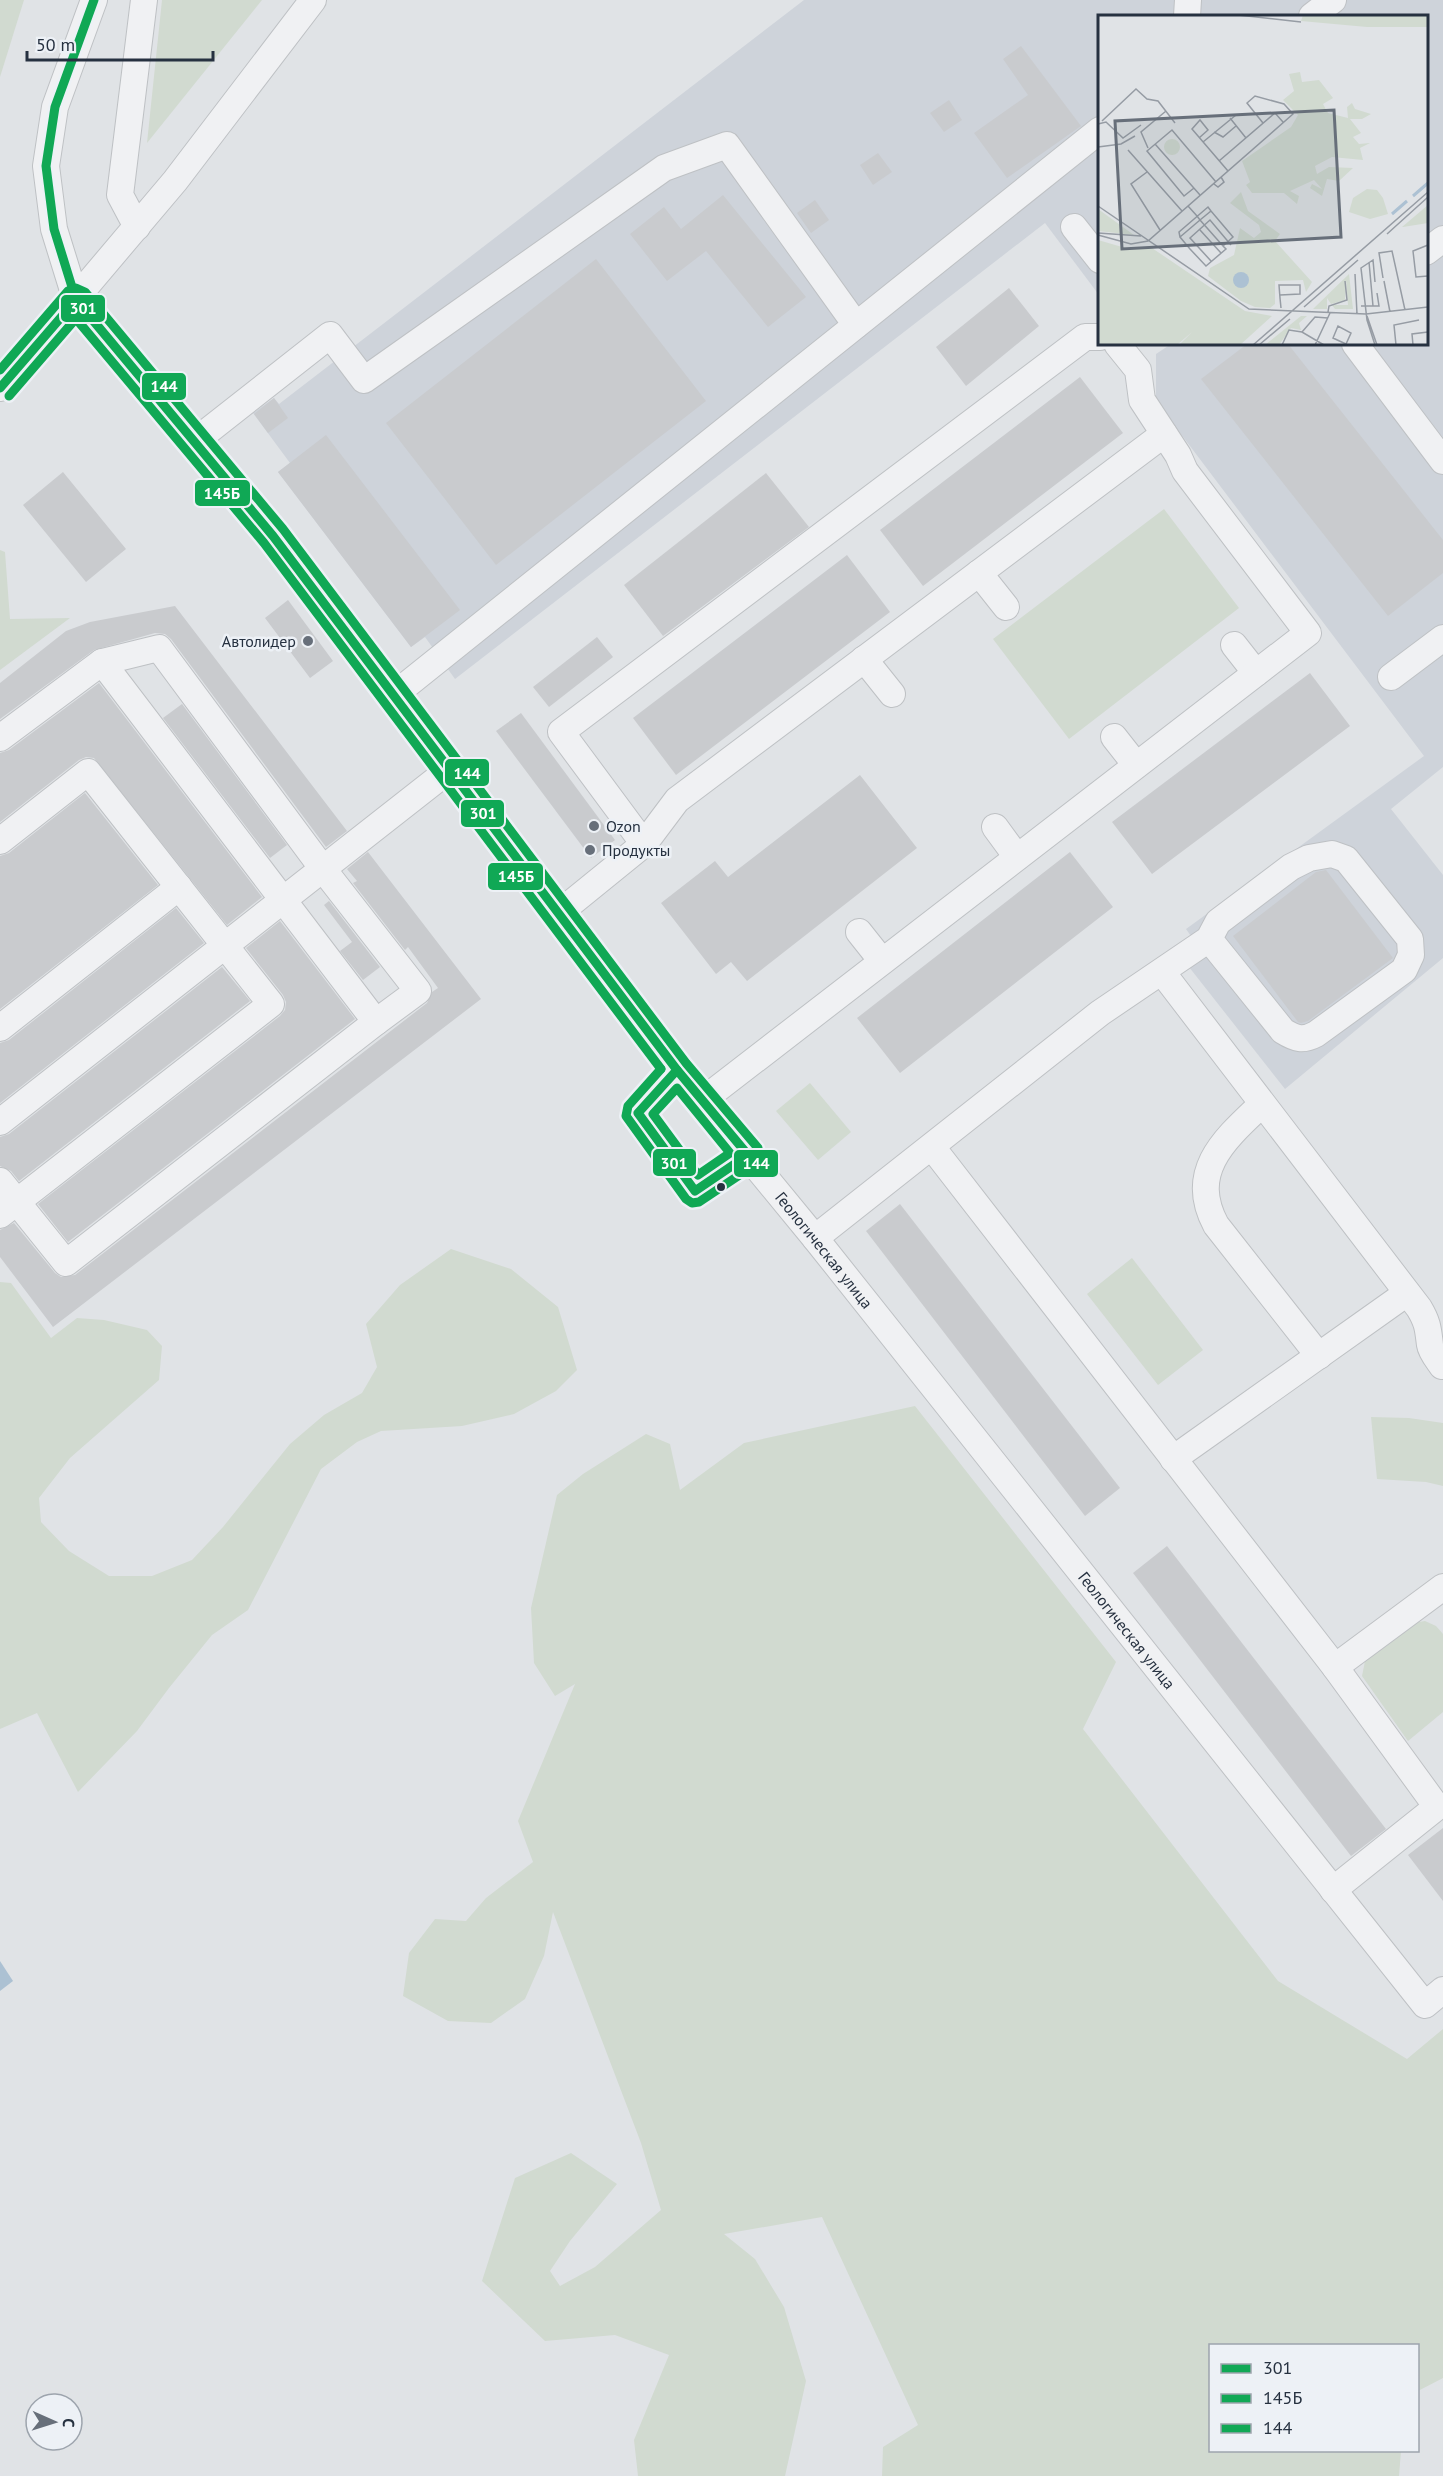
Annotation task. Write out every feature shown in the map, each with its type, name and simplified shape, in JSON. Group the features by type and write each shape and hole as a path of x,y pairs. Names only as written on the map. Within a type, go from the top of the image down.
{"street":[{"path":"76,300 54,229 46,166 55,107 94,0"},
{"path":"137,227 120,195 144,0"},
{"path":"0,388 137,227 313,0"},
{"path":"1187,15 1188,0"},
{"path":"1313,15 1333,0"},
{"path":"394,695 1098,132"},
{"path":"194,442 330,335 364,380 664,168 727,145 856,325"},
{"path":"1074,227 1098,257"},
{"path":"1428,250 1443,239"},
{"name":"Геологическая улица","path":"76,300 273,536 677,1070 815,1238 1333,1890 1434,1997"},
{"path":"644,844 561,732 1085,337 1098,339"},
{"path":"703,1100 1308,633 1185,471 1178,455 1142,400 1138,370 1120,345"},
{"path":"1356,345 1443,461"},
{"path":"559,913 644,844 677,800 1164,434"},
{"path":"979,573 1006,607"},
{"path":"1391,677 1443,638"},
{"path":"1234,645 1256,673"},
{"path":"0,738 102,663 159,648 322,869 417,991 66,1263 8,1208 0,1181"},
{"path":"864,659 892,694"},
{"path":"102,663 376,1022"},
{"path":"1114,737 1136,765"},
{"path":"0,1122 450,770"},
{"path":"0,841 87,772 271,1004 8,1208"},
{"path":"995,827 1017,857"},
{"path":"815,1238 1100,1013 1209,939 1218,922 1291,867 1309,858 1332,854 1346,859 1410,939 1412,955 1404,970 1316,1034 1306,1039 1294,1039 1283,1031 1209,939"},
{"path":"0,1028 179,887"},
{"path":"859,932 882,962"},
{"path":"1162,972 1426,1318 1431,1334 1430,1347 1442,1366"},
{"path":"677,1070 638,1113 695,1191 748,1155"},
{"path":"1262,1104 1229,1135 1212,1161 1204,1184 1207,1208 1216,1225 1319,1356"},
{"path":"932,1147 1335,1666 1437,1807 1333,1890"},
{"path":"1173,1459 1407,1293"},
{"path":"1335,1666 1443,1587"}],"shaded area":[{"path":"0,0 24,0 0,77"},
{"path":"162,0 262,0 147,143"},
{"path":"804,0 1443,0 1443,767 1391,809 1443,875 1443,958 1285,1089 1178,953 1193,939 1186,929 1424,756 1156,401 1156,354 1170,345 1428,345 1428,15 1098,15 1098,294 1045,223 455,679 425,637 411,647 278,472 290,463 253,413 274,398 279,404"},
{"path":"1164,509 1239,608 1069,739 993,639"},
{"path":"0,550 5,552 10,619 70,618 0,670"},
{"path":"810,1083 851,1132 818,1160 776,1111"},
{"path":"451,1249 511,1269 558,1307 577,1370 556,1391 514,1414 462,1426 381,1431 357,1442 321,1469 248,1610 212,1635 137,1731 78,1792 37,1713 0,1729 0,1282 11,1283 51,1338 77,1318 104,1320 147,1330 162,1346 159,1380 70,1458 39,1498 41,1522 69,1551 109,1576 152,1576 192,1560 223,1527 290,1444 324,1415 362,1393 377,1367 366,1324 400,1285"},
{"path":"1132,1258 1203,1350 1158,1385 1087,1294"},
{"path":"915,1406 1116,1662 1083,1729 1278,1981 1407,2059 1443,2029 1443,2378 1419,2390 1419,2344 1209,2344 1209,2452 1401,2452 1399,2476 882,2476 883,2447 918,2425 822,2217 724,2234 755,2259 784,2307 806,2381 785,2476 638,2476 634,2440 669,2355 615,2335 545,2341 482,2281 515,2178 571,2153 617,2184 570,2241 550,2271 560,2286 595,2267 661,2210 641,2143 553,1912 544,1956 525,1999 491,2023 448,2021 403,1996 409,1953 435,1919 466,1921 486,1898 533,1862 518,1821 575,1684 555,1696 534,1663 531,1608 557,1495 583,1474 646,1434 670,1444 680,1490 744,1443"},
{"path":"1371,1417 1409,1418 1443,1423 1443,1486 1426,1482 1377,1479"},
{"path":"1425,1621 1436,1626 1443,1634 1443,1712 1408,1741 1362,1676 1365,1661 1413,1623"}],"water":[{"path":"0,1961 13,1981 0,1991"}],"building":[{"path":"1021,46 1081,126 1007,178 974,133 1028,95 1003,59"},
{"path":"949,100 962,120 944,132 930,113"},
{"path":"878,153 892,172 873,185 860,165"},
{"path":"723,195 806,297 768,327 706,251 667,281 630,234 664,207 681,229"},
{"path":"815,200 829,220 811,233 797,213"},
{"path":"596,259 706,401 496,565 386,423"},
{"path":"1009,288 1039,326 966,386 936,347"},
{"path":"1246,345 1289,345 1443,540 1443,573 1388,616 1201,379"},
{"path":"1080,377 1123,433 923,586 880,530"},
{"path":"274,398 288,418 268,433 254,414"},
{"path":"326,435 460,610 411,647 278,472"},
{"path":"63,472 126,549 86,582 23,505"},
{"path":"766,473 809,527 663,636 624,585"},
{"path":"847,555 890,612 676,775 633,718"},
{"path":"288,600 333,661 310,678 265,618"},
{"path":"175,606 347,831 326,847 165,634 155,633 94,650 0,719 0,683 66,631 90,622"},
{"path":"597,637 613,657 549,707 533,687"},
{"path":"1310,673 1350,726 1152,874 1112,822"},
{"path":"99,683 262,897 227,925 94,758 86,757 79,760 0,822 0,753 9,750"},
{"path":"182,704 287,845 270,858 163,718"},
{"path":"521,713 615,840 591,858 496,731"},
{"path":"860,775 917,848 747,981 731,962 716,974 661,903 715,861 728,877"},
{"path":"85,793 158,885 0,1009 0,856 9,853"},
{"path":"368,852 481,999 53,1327 0,1257 0,1230 14,1223 55,1273 61,1277 75,1275 427,1003 432,992 438,988 408,947 405,950 353,883 357,881 347,869"},
{"path":"1070,852 1113,907 900,1073 857,1018"},
{"path":"1326,870 1393,958 1308,1021 1301,1023 1233,936 1316,872"},
{"path":"329,901 380,967 363,980 340,951 352,942 324,905"},
{"path":"176,908 204,943 0,1103 0,1043 9,1040"},
{"path":"280,921 355,1019 68,1242 38,1204 285,1010 286,1002 283,995 246,948"},
{"path":"222,967 250,1001 19,1181 11,1171 0,1166 0,1137 9,1134"},
{"path":"900,1204 1120,1488 1085,1516 866,1231"},
{"path":"1167,1546 1386,1829 1351,1856 1133,1573"},
{"path":"1443,1828 1443,1901 1408,1855"}],"transit line":[{"name":"301","path":"94,0 55,107 46,166 54,229 76,300 273,536 677,1070"},
{"name":"144","path":"0,370 68,291 76,288 85,292 283,529 686,1063 758,1148 760,1156 756,1164 699,1202 692,1203 686,1199 626,1116 628,1106 661,1069"},
{"name":"301","path":"0,388 76,300"},
{"name":"145Б","path":"67,308 264,543 661,1069"},
{"name":"145Б","path":"9,396 85,308"},
{"name":"301","path":"677,1070 748,1155 695,1191 638,1113 677,1070"},
{"name":"145Б","path":"677,1088 730,1153 698,1175 653,1114 677,1088"}],"place":[{"name":"Автолидер","path":"308,641"},
{"name":"Ozon","path":"594,826"},
{"name":"Продукты","path":"590,850"}]}
